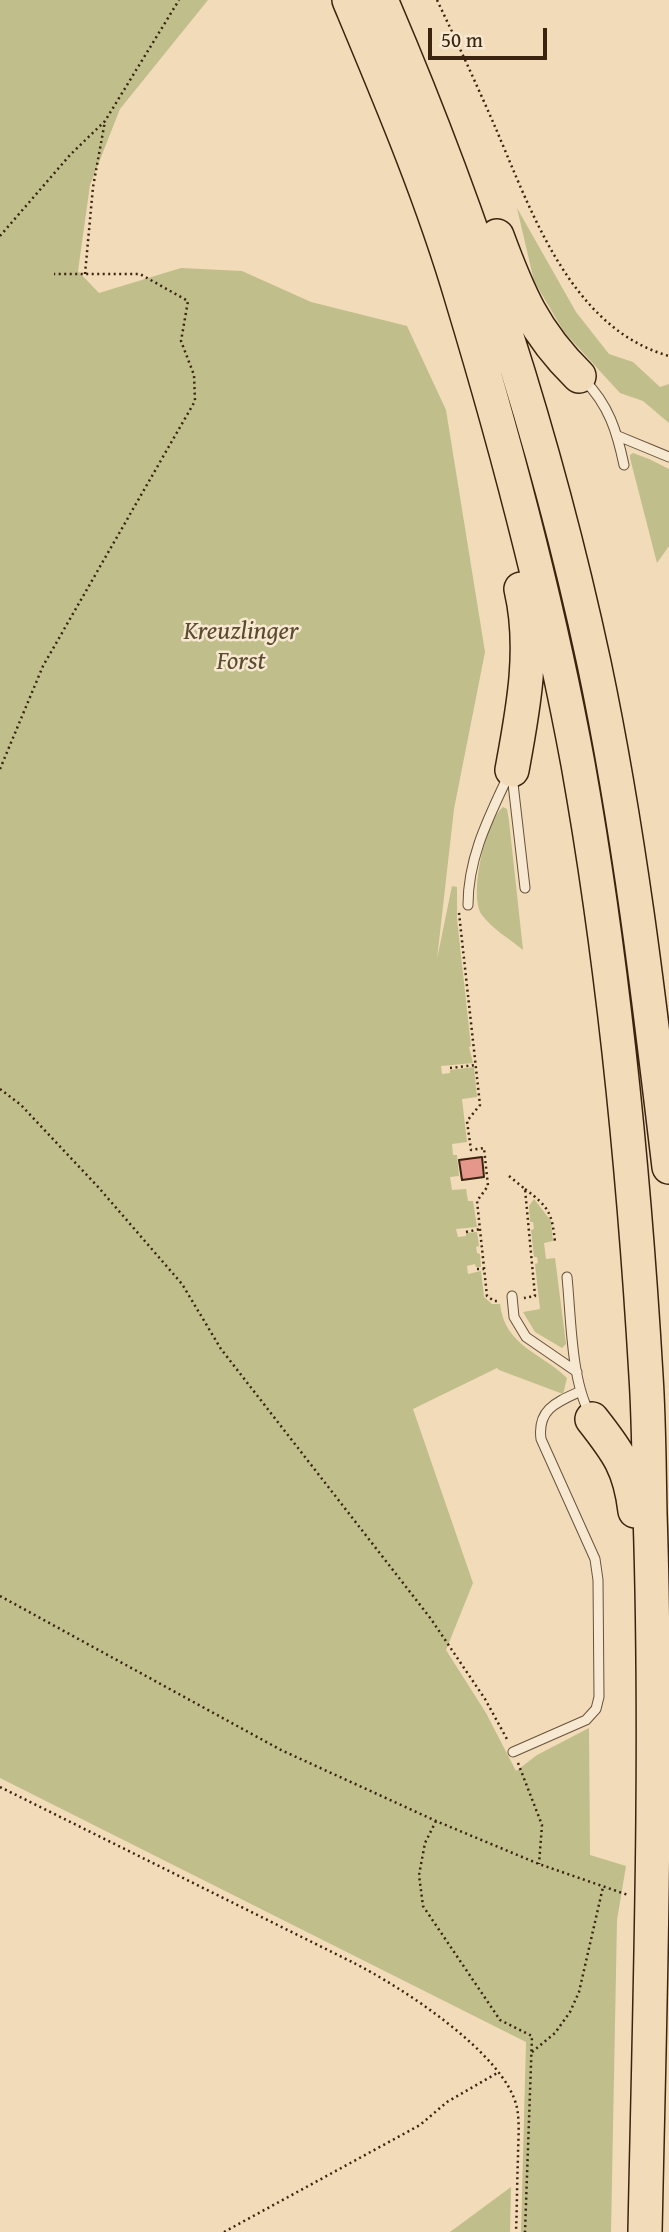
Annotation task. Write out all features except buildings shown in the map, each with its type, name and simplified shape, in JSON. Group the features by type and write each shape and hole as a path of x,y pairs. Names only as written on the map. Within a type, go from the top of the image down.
{"highway":[{"path":"349,0 416,163 461,295 525,524 559,668 597,879 623,1088 646,1381 654,1606 653,1890 645,2232"},
{"path":"381,0 445,154 492,289 542,452 594,663 632,877 669,1167"},
{"path":"445,154 476,180 523,304 548,343 579,376"},
{"path":"512,770 525,698 527,670 525,604 519,579 525,524"},
{"path":"587,1405 627,1470 634,1507 637,1584 654,1606"}],"lane":[{"path":"579,376 597,393 604,404 618,436 624,465"},
{"path":"618,436 669,457"},
{"path":"512,770 525,888"},
{"path":"468,905 468,885 473,858 512,770"},
{"path":"567,1277 577,1372 587,1405"},
{"path":"512,1297 514,1317 526,1337 577,1372"},
{"path":"513,1752 586,1720 596,1709 599,1697 598,1580 595,1559 541,1439 539,1426 544,1413 566,1398 587,1405"}],"path":[{"path":"0,236 71,155 105,121 179,0"},
{"path":"437,0 524,196 561,267 584,298 610,326 638,345 669,356"},
{"path":"85,274 93,187 105,121"},
{"path":"0,769 43,666 195,401 194,375 181,341 188,301 140,274 54,274"},
{"path":"468,905 458,909 480,1105 467,1121 471,1150 484,1148 488,1186 477,1201 486,1296 494,1301 535,1296 525,1189"},
{"path":"450,1068 476,1065"},
{"path":"0,1089 21,1105 99,1188 182,1284 221,1349 431,1619 485,1699 513,1752 542,1825 539,1864"},
{"path":"509,1176 541,1202 552,1217 555,1242"},
{"path":"466,1231 480,1229"},
{"path":"477,1269 484,1269"},
{"path":"0,1596 281,1750 436,1821 539,1864 629,1895"},
{"path":"0,1787 388,1981 434,2012 499,2072 511,2090 517,2109 519,2133 516,2232"},
{"path":"436,1821 425,1843 419,1875 423,1906 500,2020 532,2036 525,2232"},
{"path":"531,2053 555,2033 570,2012 579,1992 603,1886"},
{"path":"224,2232 420,2125 447,2102 499,2072"}],"green space":[{"name":"Kreuzlinger Forst","path":"0,0 208,0 120,109 90,185 78,271 99,293 181,268 242,271 311,302 407,326 446,410 485,652 454,809 437,959 452,886 457,887 457,919 469,1047 473,1063 441,1066 442,1074 450,1073 450,1070 474,1067 477,1097 462,1099 467,1142 452,1144 453,1155 457,1155 459,1176 450,1177 452,1190 466,1189 468,1201 473,1201 477,1227 456,1229 458,1237 477,1232 479,1246 476,1247 477,1253 480,1254 481,1267 476,1267 475,1264 467,1266 468,1274 481,1271 484,1297 492,1304 500,1304 503,1318 516,1339 567,1378 563,1394 497,1368 413,1409 473,1583 446,1650 486,1713 516,1771 537,1755 589,1728 590,1855 626,1866 617,1920 611,2232 521,2232 526,2042 0,1778"},
{"path":"517,208 576,312 609,354 633,362 660,387 669,384 669,423 643,401 620,393 564,332 534,281"},
{"path":"633,453 669,469 669,546 657,563 630,458"},
{"path":"503,807 507,809 509,821 523,950 491,925 478,905 478,876 485,842"},
{"path":"534,1199 551,1221 553,1241 544,1243 546,1259 555,1258 566,1344 562,1348 535,1332 523,1312 540,1309 535,1264 538,1263 537,1257 534,1257 531,1230 534,1229 533,1222 530,1222 529,1206"},
{"path":"511,2187 510,2232 450,2232"}]}
